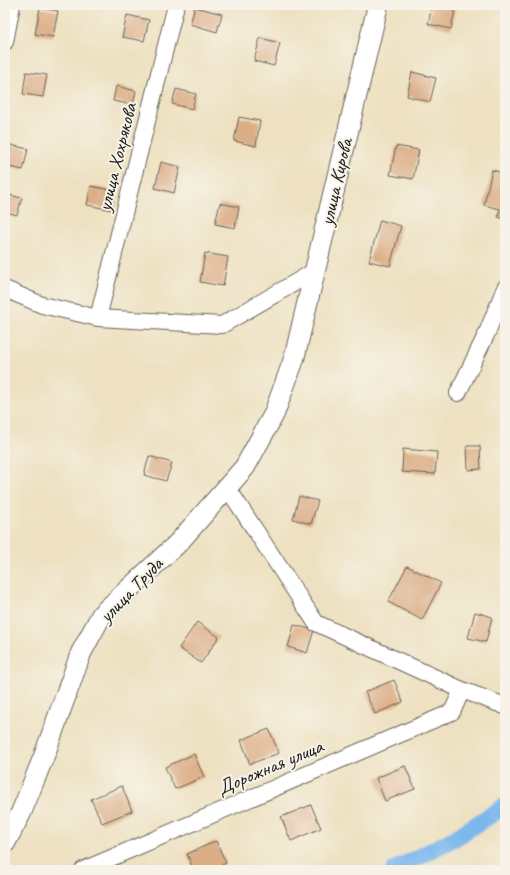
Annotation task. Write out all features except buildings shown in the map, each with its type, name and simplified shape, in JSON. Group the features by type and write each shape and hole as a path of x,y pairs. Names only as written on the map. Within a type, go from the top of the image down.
{"street":[{"path":"5,42 12,5"},
{"name":"улица Хохрякова","path":"98,318 176,5"},
{"name":"улица Кирова","path":"294,360 378,5"},
{"path":"5,289 42,305 98,318 222,325 315,271"},
{"path":"458,393 486,335 505,288"},
{"name":"улица Труда","path":"5,843 21,813 44,756 81,653 102,614 178,543 245,467 274,414 294,360"},
{"path":"227,487 316,623 462,690 505,706"},
{"name":"Дорожная улица","path":"83,870 452,712 462,690"}],"waterway":[{"path":"394,870 455,838 505,806"}]}
